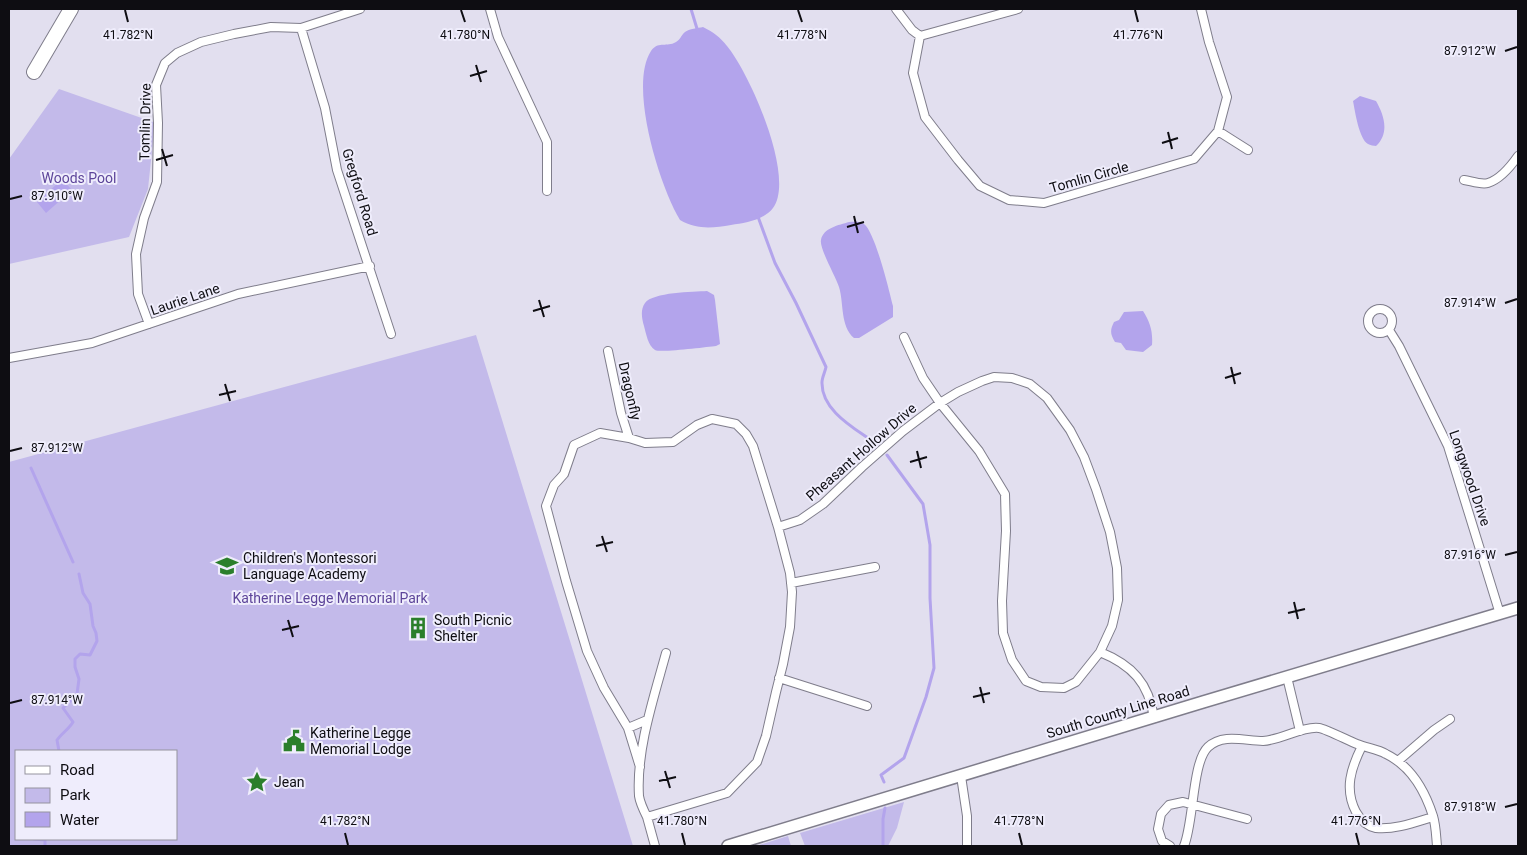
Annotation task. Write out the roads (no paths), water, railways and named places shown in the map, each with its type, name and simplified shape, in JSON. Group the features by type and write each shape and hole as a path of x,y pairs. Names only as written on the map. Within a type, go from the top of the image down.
{"highway":[{"path":"34,72 71,9"}],"main road":[{"name":"South County Line Road","path":"728,846 1518,608"}],"street":[{"name":"Tomlin Drive","path":"148,324 138,294 136,254 144,218 157,182 158,122 156,85 165,63 177,53 201,42 271,27 301,28 360,9"},
{"path":"490,9 498,37 547,142 547,191"},
{"path":"896,9 912,30 920,36 1018,9"},
{"name":"Tomlin Circle","path":"920,36 913,73 925,117 980,186 1009,200 1044,203 1194,159 1218,131 1227,97 1209,42 1201,9"},
{"name":"Gregford Road","path":"301,28 325,108 337,170 391,334"},
{"path":"1218,131 1248,150"},
{"path":"1464,180 1487,183 1507,170 1518,156"},
{"name":"Laurie Lane","path":"9,358 92,343 238,294 370,266"},
{"name":"Longwood Drive","path":"1390,330 1448,446 1500,614"},
{"path":"904,337 923,378 940,403"},
{"name":"Dragonfly","path":"608,350 621,413 629,438"},
{"name":"Pheasant Hollow Drive","path":"778,527 800,520 823,504 862,466 903,431 940,403 958,392 994,377 1012,378 1030,384 1047,398 1070,430 1084,457 1110,532 1117,568 1118,600 1112,626 1100,652 1076,682 1064,688 1042,687 1026,681 1012,660 1003,633 1002,602 1006,531 1004,494 979,451 940,403"},
{"path":"640,767 628,728 604,688 587,651 546,506 554,485 564,474 574,445 600,433 645,443 673,442 697,425 712,419 736,424 746,434 753,446 786,557 791,583 792,614 784,664 766,736 757,762 727,793 647,817"},
{"path":"791,583 874,567"},
{"path":"1100,652 1120,663 1140,679 1149,695 1154,718"},
{"path":"655,846 647,817 639,798 640,767 648,720 666,653"},
{"path":"1287,677 1300,731"},
{"path":"779,678 867,706"},
{"path":"1398,761 1450,719"},
{"path":"628,728 648,720"},
{"path":"1184,846 1187,838 1200,759 1208,748 1219,740 1265,741 1300,731 1319,728 1362,746 1385,753 1398,761 1416,778 1433,817 1437,846"},
{"path":"1362,746 1352,765 1349,785 1351,802 1359,818 1367,826 1389,828 1433,817"},
{"path":"961,776 968,816 967,846"},
{"path":"1170,846 1162,841 1158,829 1161,814 1169,805 1183,802 1247,819"}],"water":[{"path":"703,27 716,35 724,43 747,78 767,125 779,173 779,193 773,208 769,212 748,222 711,227 699,227 680,220 672,205 649,136 643,88 645,67 651,51 656,46 668,45 678,41 687,31"},
{"path":"1360,96 1376,101 1383,118 1383,135 1376,146 1365,141 1360,131 1353,101"},
{"path":"59,176 72,190 46,213 37,202 57,184 54,181"},
{"path":"849,222 864,224 873,238 893,306 893,317 859,338 854,338 846,327 841,293 821,244 822,236 828,230"},
{"path":"707,291 714,295 720,344 674,350 655,350 648,339 643,320 642,312 645,303 649,299 664,295"},
{"path":"1143,311 1148,319 1152,335 1152,345 1143,352 1126,350 1121,343 1115,342 1113,339 1111,332 1114,322 1119,320 1124,312"}],"waterway":[{"path":"691,9 698,32"},
{"path":"757,214 775,263 826,367 822,382 827,402 841,418 875,443"},
{"path":"884,782 881,775 904,758 926,697 934,668 930,598 930,545 923,504 887,455"},
{"path":"31,468 73,562"},
{"path":"59,750 57,740 73,722 63,708 77,694 79,679 75,667 75,659 80,654 90,655 97,641 90,604 83,593 79,574"},
{"path":"883,846 885,808"},
{"path":"45,840 45,846"}],"place":[{"name":"Children's Montessori Language Academy","path":"227,566"},
{"name":"South Picnic Shelter","path":"418,628"},
{"name":"Katherine Legge Memorial Lodge","path":"294,741"},
{"name":"Jean","path":"257,782"}],"park label":[{"name":"Woods Pool","path":"79,178"},
{"name":"Katherine Legge Memorial Park","path":"330,598"}]}
